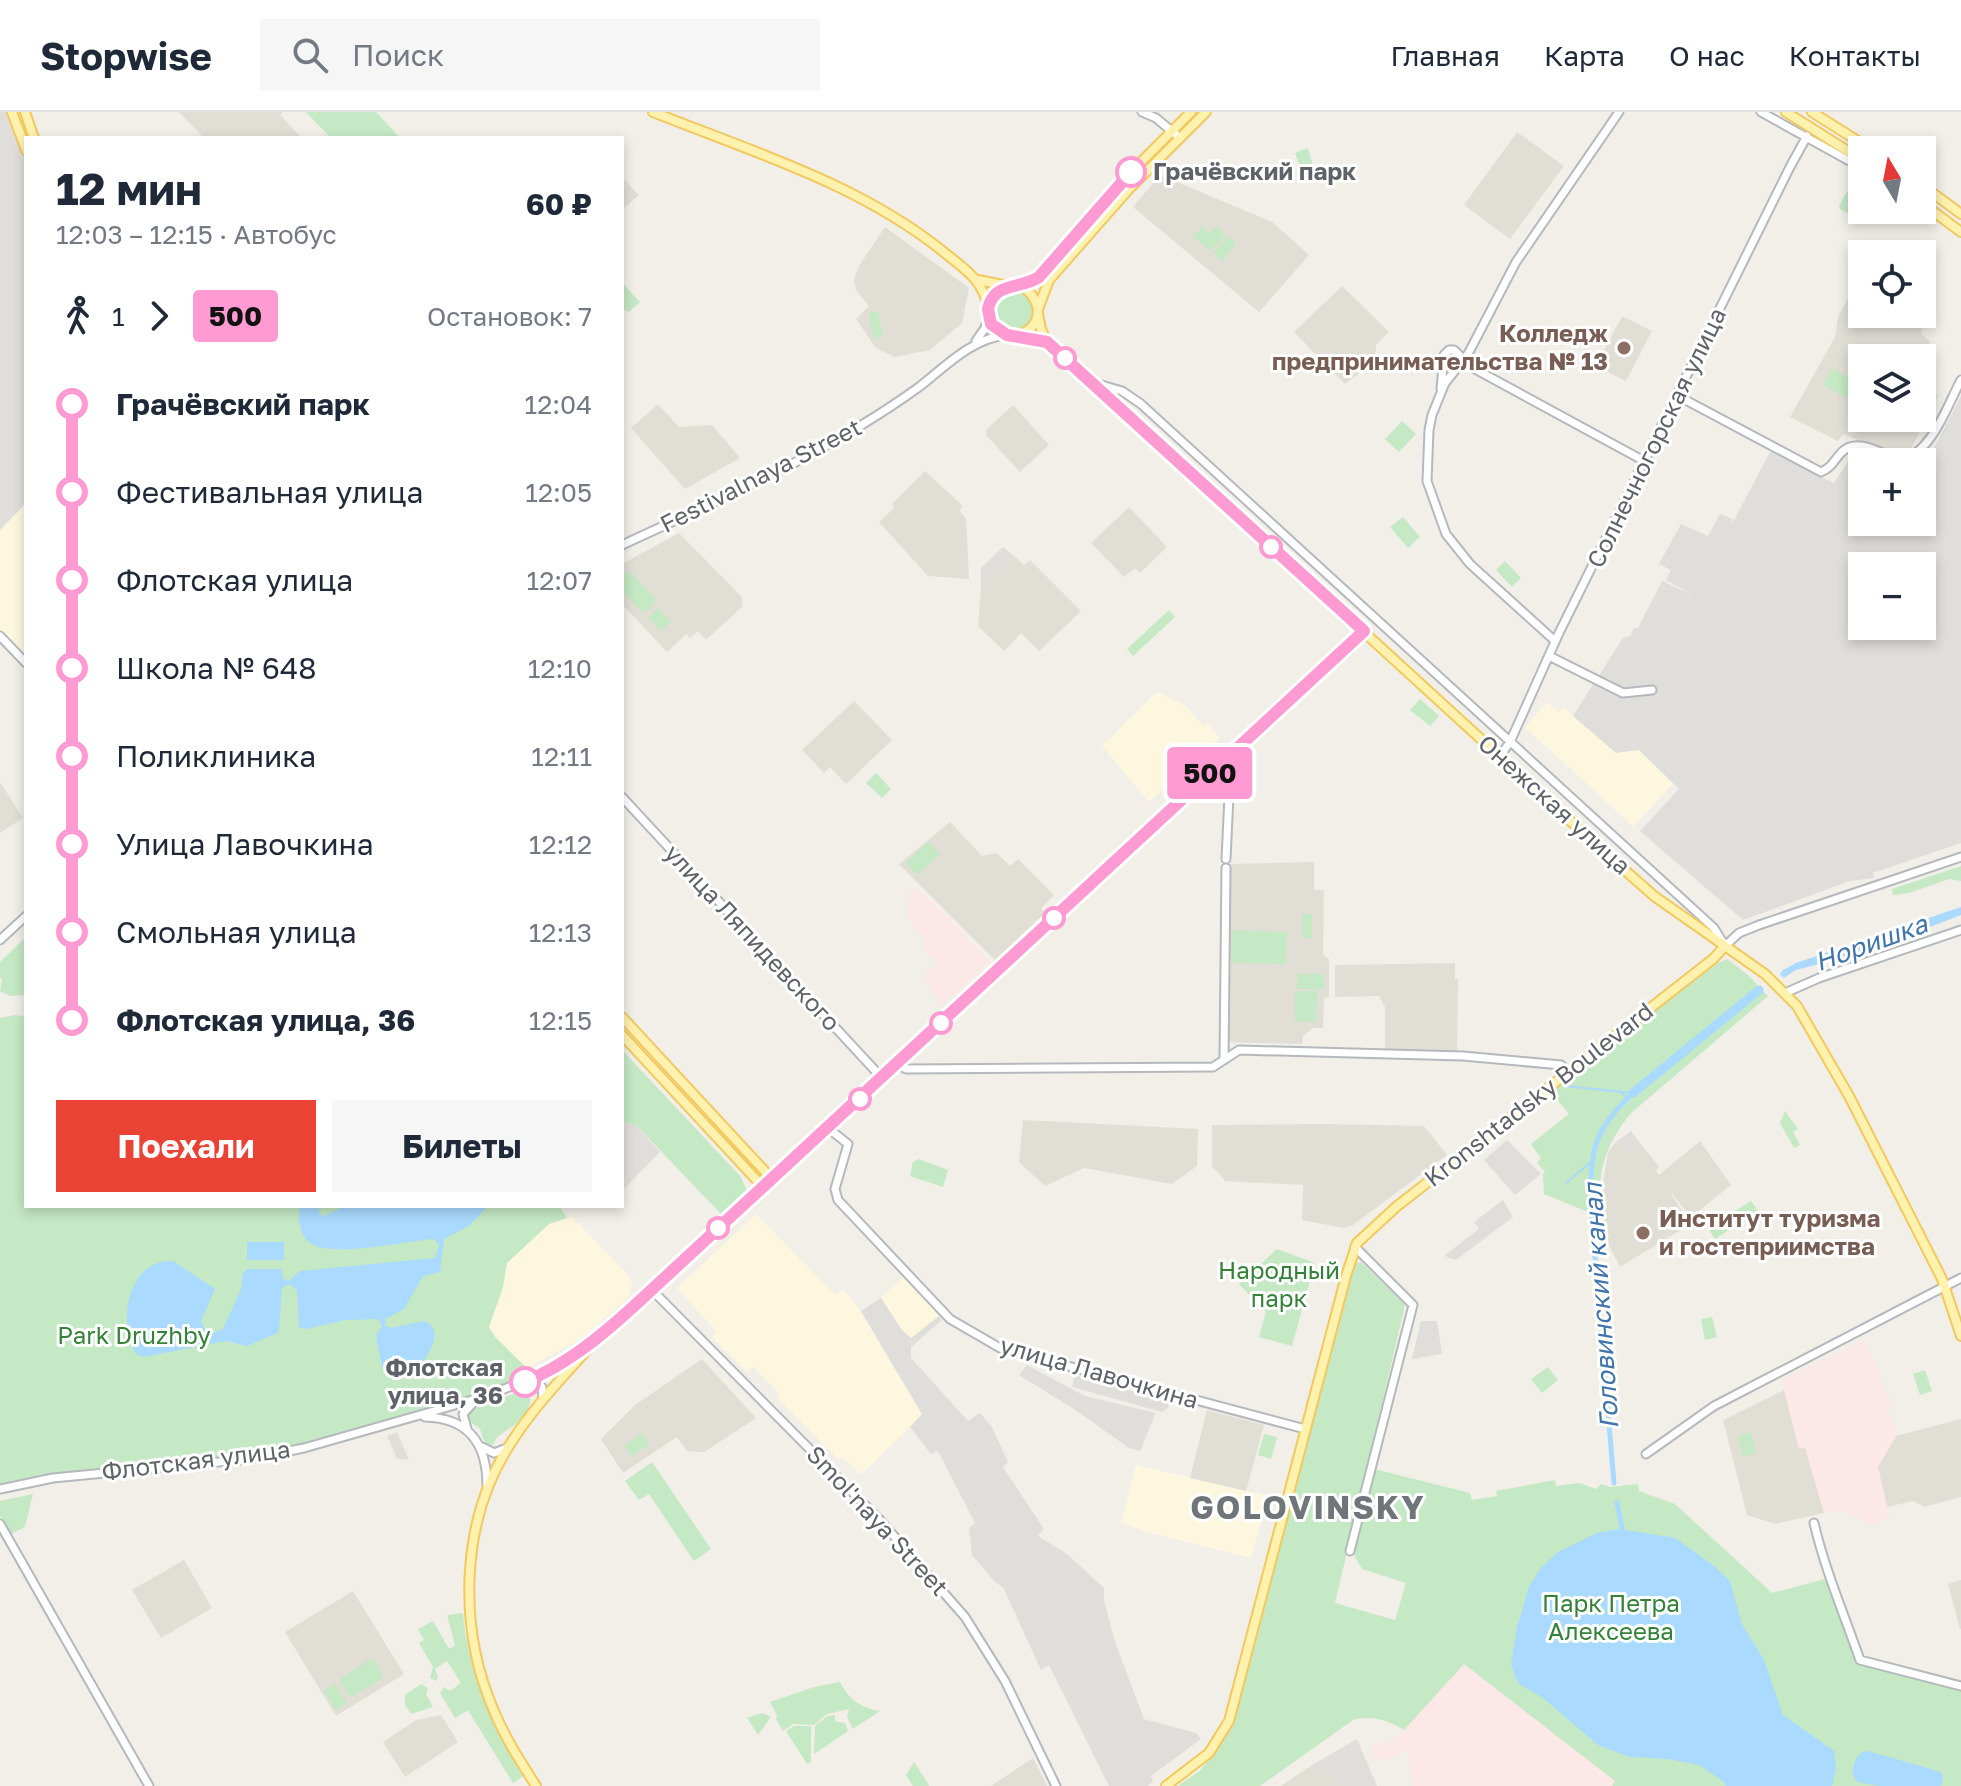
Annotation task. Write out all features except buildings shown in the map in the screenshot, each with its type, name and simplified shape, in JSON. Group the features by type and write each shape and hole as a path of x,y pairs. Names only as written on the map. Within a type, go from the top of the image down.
{"main road":[{"path":"12,112 24,145"},
{"path":"25,112 33,136"},
{"path":"653,112 823,179 870,202 911,226 976,279 985,293 994,328 1011,336 1047,342"},
{"path":"1011,336 1031,329 1048,281 1128,190 1206,112"},
{"path":"1786,112 1848,151"},
{"path":"1812,112 1850,136"},
{"path":"988,312 997,292 1039,277 1114,190 1189,114"},
{"path":"1936,195 1961,214"},
{"path":"1936,215 1961,234"},
{"path":"976,279 1030,292 1038,312"},
{"name":"Онежская улица","path":"1038,312 1047,342 1089,381 1654,896 1765,974 1797,1006 1818,1040 1945,1286 1961,1336"},
{"name":"Флотская улица","path":"595,1341 1364,631"},
{"name":"Kronshtadsky Boulevard","path":"1166,1786 1209,1753 1229,1721 1355,1247 1396,1207 1713,959 1725,946"},
{"path":"624,1019 772,1179"},
{"path":"624,1037 763,1187"},
{"path":"534,1785 493,1710 480,1673 469,1606 472,1557 487,1488 508,1447 542,1400 595,1341"}],"street":[{"path":"1142,112 1156,118 1180,138"},
{"path":"1555,641 1470,564 1446,534 1431,496 1426,473 1430,420 1449,376 1462,362 1516,262 1619,112"},
{"path":"1761,112 1848,160"},
{"name":"Солнечногорская улица","path":"1500,756 1510,742 1555,641 1807,136"},
{"path":"1796,156 1811,144 1820,143"},
{"path":"1936,217 1961,234"},
{"name":"Festivalnaya Street","path":"974,345 985,328 988,312"},
{"name":"Festivalnaya Street","path":"624,544 816,452 898,401 974,345 991,337 1011,336"},
{"path":"1441,393 1444,355 1454,350 1462,362 1646,462"},
{"path":"1678,396 1821,472 1829,469 1841,451 1849,446 1861,445 1900,461 1911,458 1932,434 1961,380"},
{"path":"1089,381 1122,391 1141,404 1714,928 1726,934 1739,933 1961,857"},
{"path":"0,636 24,661"},
{"path":"1549,656 1623,693 1652,690"},
{"path":"1222,762 1230,775 1224,1060"},
{"name":"улица Ляпидевского","path":"624,799 882,1078"},
{"path":"0,940 24,918"},
{"path":"1714,928 1725,946 1739,933"},
{"path":"1785,993 1819,978 1961,930"},
{"path":"897,1064 906,1069 1213,1067 1239,1050 1432,1055 1549,1063 1562,1066 1568,1072"},
{"path":"692,1110 700,1110 701,1102"},
{"name":"улица Лавочкина","path":"828,1128 848,1144 835,1189 838,1200 950,1319 1000,1348 1305,1429"},
{"path":"1350,1551 1413,1305 1355,1247"},
{"path":"1646,1454 1714,1406 1961,1278"},
{"name":"Smol'naya Street","path":"652,1290 879,1519 952,1602 979,1638 1008,1688 1056,1786"},
{"name":"Флотская улица","path":"0,1489 106,1472 250,1459 350,1437 527,1381 595,1341"},
{"path":"527,1381 536,1381 542,1387 542,1400"},
{"path":"483,1397 464,1409 463,1419 468,1431 483,1449 494,1453 508,1447"},
{"path":"419,1417 448,1419 468,1431"},
{"path":"478,1443 486,1462 487,1488"},
{"path":"1814,1523 1824,1561 1860,1660 1961,1686"},
{"path":"0,1524 149,1786"}],"shaded area":[{"path":"0,112 9,112 24,153 24,505 0,530"},
{"path":"179,112 283,112 280,115 300,136 202,136"},
{"path":"1517,132 1564,166 1510,239 1464,205"},
{"path":"1160,175 1272,222 1309,255 1259,312 1133,207"},
{"path":"624,179 639,195 624,208"},
{"path":"885,227 969,288 962,323 930,350 895,357 876,348 856,319 869,306 856,290 854,280 859,266"},
{"path":"1342,286 1389,332 1376,345 1375,361 1345,384 1294,332"},
{"path":"1848,298 1848,328 1922,328 1921,334 1930,341 1929,344 1848,344 1848,432 1920,432 1911,448 1879,448 1843,434 1838,441 1790,417 1835,337 1838,317"},
{"name":"Колледж предпринимательства № 13","path":"1622,316 1652,331 1626,381 1596,366"},
{"path":"1961,396 1961,843 1873,873 1874,878 1850,881 1743,920 1640,831 1679,789 1639,750 1616,753 1573,716 1623,638 1638,628 1662,581 1695,596 1666,580 1671,570 1659,564 1681,524 1708,536 1720,514 1733,519 1731,526 1770,452 1834,483 1848,462 1848,536 1936,536 1934,448"},
{"path":"658,404 679,427 712,425 740,458 685,489 631,428"},
{"path":"1013,405 1049,445 1020,472 986,435 986,430"},
{"path":"925,471 963,506 959,511 966,518 969,579 928,576 879,522 894,508 892,504"},
{"path":"24,505 24,654 0,630 0,530"},
{"path":"1129,507 1167,547 1140,573 1135,568 1124,577 1091,543"},
{"path":"679,533 742,597 742,607 706,640 698,631 690,638 686,634 667,652 624,606 624,563"},
{"path":"1003,547 1013,555 981,588 981,568"},
{"path":"1013,555 1024,565 1030,560 1081,611 1039,651 1021,633 1004,651 978,626 981,588"},
{"path":"1157,692 1186,706 1203,726 1207,723 1220,738 1149,802 1102,746"},
{"path":"854,701 892,740 846,784 830,767 824,773 802,750"},
{"path":"1547,702 1558,712 1563,707 1616,752 1639,750 1673,784 1633,826 1525,727"},
{"path":"0,782 23,818 0,833"},
{"path":"950,822 982,856 997,853 1010,866 1018,859 1054,895 1041,908 1045,913 995,960 899,864"},
{"path":"1314,862 1314,890 1324,890 1323,955 1329,959 1329,997 1324,998 1323,1028 1313,1028 1303,1036 1302,1044 1227,1042 1229,864"},
{"path":"911,889 920,890 990,961 943,1005 923,976 937,963 922,946 927,941 906,918 909,916"},
{"path":"1455,963 1455,979 1458,979 1457,1052 1385,1051 1385,1007 1379,996 1335,997 1335,965"},
{"path":"1023,1120 1198,1129 1197,1166 1172,1184 1084,1168 1045,1186 1019,1162"},
{"path":"624,1123 635,1124 660,1152 624,1189"},
{"path":"1212,1125 1424,1126 1447,1155 1353,1225 1344,1228 1302,1220 1303,1185 1225,1181 1212,1166"},
{"path":"1631,1131 1641,1144 1626,1155 1616,1142"},
{"path":"1507,1140 1541,1174 1515,1195 1484,1160"},
{"path":"1700,1141 1731,1185 1691,1217 1669,1190 1690,1224 1620,1267 1610,1247 1599,1245 1601,1222 1590,1198 1603,1184 1608,1152 1616,1142 1626,1155 1641,1144 1659,1167 1656,1171 1659,1175"},
{"path":"1503,1200 1513,1217 1456,1260 1445,1255 1479,1229 1474,1222"},
{"path":"756,1214 835,1295 844,1289 922,1415 861,1475 842,1457 839,1460 777,1398 780,1394 753,1367 747,1372 712,1337 717,1332 677,1288"},
{"path":"572,1217 629,1276 632,1283 629,1296 584,1337 526,1368 489,1327 503,1287 507,1263 549,1224"},
{"path":"905,1275 939,1316 911,1339 881,1298"},
{"path":"881,1298 911,1338 939,1316 942,1320 911,1347 911,1358 968,1421 980,1413 992,1427 1008,1462 1003,1467 1044,1529 1038,1536 1067,1554 1104,1588 1115,1642 1144,1719 1196,1733 1201,1739 1151,1776 1153,1782 1147,1786 1109,1786 1049,1665 1041,1670 1003,1587 972,1555 969,1528 975,1523 938,1451 931,1454 910,1427 922,1414 861,1311"},
{"path":"1421,1321 1437,1321 1442,1354 1412,1359"},
{"path":"1863,1340 1876,1361 1884,1391 1889,1395 1891,1405 1888,1408 1896,1436 1878,1467 1890,1519 1871,1524 1843,1510 1824,1513 1805,1448 1799,1449 1782,1380"},
{"path":"702,1359 756,1418 704,1452 687,1451 677,1437 623,1473 601,1439 635,1405"},
{"path":"1027,1365 1085,1396 1156,1413 1140,1451 1129,1448 1019,1375"},
{"path":"1075,1375 1170,1402 1162,1412 1072,1387"},
{"path":"1784,1390 1799,1448 1805,1447 1824,1513 1775,1524 1747,1515 1723,1420"},
{"path":"1207,1410 1264,1425 1246,1491 1190,1478"},
{"path":"1961,1419 1961,1497 1924,1507 1913,1501 1887,1507 1877,1467 1896,1436"},
{"path":"397,1432 409,1460 397,1459 387,1436"},
{"path":"1136,1465 1269,1496 1251,1558 1147,1532 1121,1522"},
{"path":"184,1560 212,1608 161,1638 132,1590"},
{"path":"1961,1580 1961,1629 1960,1629 1948,1584"},
{"path":"353,1591 404,1674 336,1716 285,1632"},
{"path":"1464,1664 1616,1781 1612,1786 1413,1786 1408,1751 1397,1753 1397,1757 1374,1761 1372,1745 1397,1737"},
{"path":"441,1715 458,1742 405,1777 383,1742 416,1720"},
{"path":"1357,1739 1377,1786 1342,1786 1314,1764"},
{"path":"1033,1758 1047,1786 991,1786"},
{"path":"1314,1764 1342,1786 1281,1786 1301,1772"}],"green space":[{"path":"306,112 376,112 398,136 329,136"},
{"path":"1308,148 1315,172 1303,176 1295,153"},
{"path":"1848,192 1848,213 1839,206"},
{"path":"1202,226 1210,233 1216,226 1225,234 1211,251 1193,237"},
{"path":"1227,236 1236,243 1222,261 1213,253"},
{"path":"624,284 640,302 629,312 624,310"},
{"path":"1013,290 1028,296 1034,311 1028,326 1013,332 998,326 992,311 998,296"},
{"path":"878,311 883,336 873,338 869,313"},
{"path":"1832,368 1848,377 1848,399 1823,385"},
{"path":"1402,421 1416,434 1399,452 1385,439"},
{"path":"1403,517 1420,537 1408,548 1390,527"},
{"path":"1505,561 1521,578 1512,587 1496,570"},
{"path":"629,571 655,598 655,604 646,612 641,611 624,593 624,575"},
{"path":"658,608 671,622 661,631 648,617"},
{"path":"1169,610 1175,617 1133,656 1127,649"},
{"path":"1420,699 1439,716 1430,726 1410,710"},
{"path":"876,773 891,789 882,798 866,783"},
{"path":"928,842 940,854 917,875 906,863"},
{"path":"1961,866 1961,881 1949,879 1909,893 1893,895 1892,889"},
{"path":"1302,914 1312,914 1312,938 1302,938"},
{"path":"1232,930 1287,932 1286,964 1231,963"},
{"path":"24,939 24,995 10,996 0,991 0,962"},
{"path":"1727,959 1768,996 1630,1114 1604,1160 1600,1212 1588,1212 1544,1194 1545,1172 1537,1163 1541,1158 1531,1144 1569,1114 1550,1091"},
{"path":"1297,974 1324,974 1324,989 1297,989"},
{"path":"1295,991 1317,991 1316,1022 1295,1022"},
{"name":"Park Druzhby","path":"24,1017 24,1208 560,1208 567,1218 549,1224 507,1263 503,1287 489,1327 495,1337 534,1375 494,1391 296,1447 251,1456 89,1469 0,1486 0,1018"},
{"path":"624,1052 741,1177 747,1191 721,1214 635,1124 624,1123"},
{"path":"1785,1111 1798,1129 1793,1132 1800,1145 1794,1148 1780,1123"},
{"path":"919,1159 948,1170 943,1187 910,1176 913,1162"},
{"path":"1751,1201 1758,1211 1741,1221 1735,1211"},
{"path":"1730,1212 1738,1224 1715,1239 1707,1227"},
{"name":"Народный парк","path":"1277,1249 1315,1263 1292,1346 1259,1337 1266,1312 1239,1284"},
{"name":"Парк Петра Алексеева","path":"1361,1262 1405,1305 1335,1603 1395,1620 1406,1583 1362,1569 1354,1555 1374,1469 1470,1493 1472,1500 1497,1496 1496,1491 1555,1480 1556,1486 1579,1483 1596,1489 1601,1484 1610,1487 1638,1484 1639,1491 1675,1504 1772,1593 1829,1578 1856,1662 1961,1689 1961,1786 1612,1786 1615,1781 1464,1664 1404,1730 1380,1719 1353,1720 1260,1786 1178,1786 1201,1770 1231,1729 1351,1271 1355,1264"},
{"path":"1712,1317 1717,1337 1705,1340 1701,1319"},
{"path":"1548,1367 1558,1380 1542,1393 1531,1379"},
{"path":"1925,1370 1932,1391 1920,1395 1913,1374"},
{"path":"529,1385 530,1401 526,1414 500,1435 493,1445 485,1444 480,1429 466,1419 470,1409"},
{"path":"1751,1432 1756,1453 1743,1457 1737,1436"},
{"path":"642,1433 650,1444 632,1456 624,1446"},
{"path":"1264,1434 1277,1437 1271,1459 1258,1455"},
{"path":"652,1462 711,1549 694,1561 649,1494 639,1500 625,1481"},
{"path":"33,1494 25,1527 11,1534 0,1516 0,1501"},
{"path":"463,1613 470,1657 484,1698 525,1775 513,1783 468,1710 455,1718 440,1693 444,1687 450,1691 461,1683 447,1661 435,1669 436,1681 430,1678 433,1667 419,1643 424,1640 418,1629 433,1621 449,1649 455,1645 447,1615"},
{"path":"371,1659 375,1660 383,1678 349,1696 340,1682 341,1678"},
{"path":"840,1682 856,1702 880,1711 853,1729 847,1717 849,1709 827,1714 814,1725 793,1724 783,1731 770,1702"},
{"path":"335,1684 347,1703 335,1710 324,1691"},
{"path":"421,1684 428,1688 426,1694 433,1707 411,1714 405,1705 405,1695"},
{"path":"762,1713 771,1717 758,1735 747,1718"},
{"path":"835,1715 835,1721 845,1723 848,1731 814,1754 815,1726 827,1716"},
{"path":"794,1726 811,1726 811,1762 807,1764 786,1731"},
{"path":"914,1762 928,1786 913,1786 906,1775"}],"water":[{"path":"1961,907 1961,915 1865,952 1796,970 1784,978 1780,974 1796,963"},
{"path":"299,1208 318,1208 320,1215 324,1216 341,1208 486,1208 469,1226 444,1239 440,1272 423,1276 404,1309 385,1319 386,1326 391,1328 424,1321 430,1324 434,1340 421,1365 388,1370 382,1368 376,1335 382,1326 378,1319 345,1320 299,1328 297,1290 289,1284 282,1288 279,1331 276,1334 247,1346 226,1341 143,1357 136,1354 127,1326 130,1295 145,1270 157,1263 173,1261 215,1289 201,1321 205,1330 213,1333 223,1329 247,1269 281,1269 284,1280 289,1281 300,1271 435,1258 439,1245 434,1239 369,1248 319,1247 309,1242 300,1225"},
{"path":"247,1242 284,1242 284,1260 247,1260"},
{"path":"1620,1529 1675,1538 1730,1581 1742,1624 1764,1660 1783,1715 1834,1751 1836,1769 1832,1786 1726,1786 1699,1765 1668,1759 1629,1757 1598,1745 1543,1698 1519,1684 1511,1664 1517,1627 1529,1587 1540,1569 1558,1552 1597,1533"},
{"path":"1868,1751 1941,1772 1941,1786 1880,1786 1857,1782 1852,1774 1855,1762 1860,1753"}],"waterway":[{"name":"Норишка","path":"1633,1093 1759,990"},
{"name":"Норишка","path":"1564,1086 1633,1093"},
{"name":"Норишка","path":"1621,1092 1627,1099"},
{"name":"Головинский канал","path":"1614,1483 1590,1198 1598,1140 1610,1118 1633,1093"},
{"path":"1566,1183 1591,1162"},
{"name":"Головинский канал","path":"1617,1503 1623,1533"}],"bus line":[{"name":"500","path":"525,1382 583,1350 633,1307 1364,631 1047,342 1007,335 991,324 988,309 992,297 1002,288 1028,283 1039,277 1131,172"}],"place":[{"name":"Грачёвский парк","path":"1131,172"},
{"name":"Колледж предпринимательства № 13","path":"1624,348"},
{"name":"Институт туризма и гостеприимства","path":"1643,1233"},
{"name":"Флотская улица, 36","path":"525,1382"}],"district":[{"name":"GOLOVINSKY","path":"1308,1508"}]}
